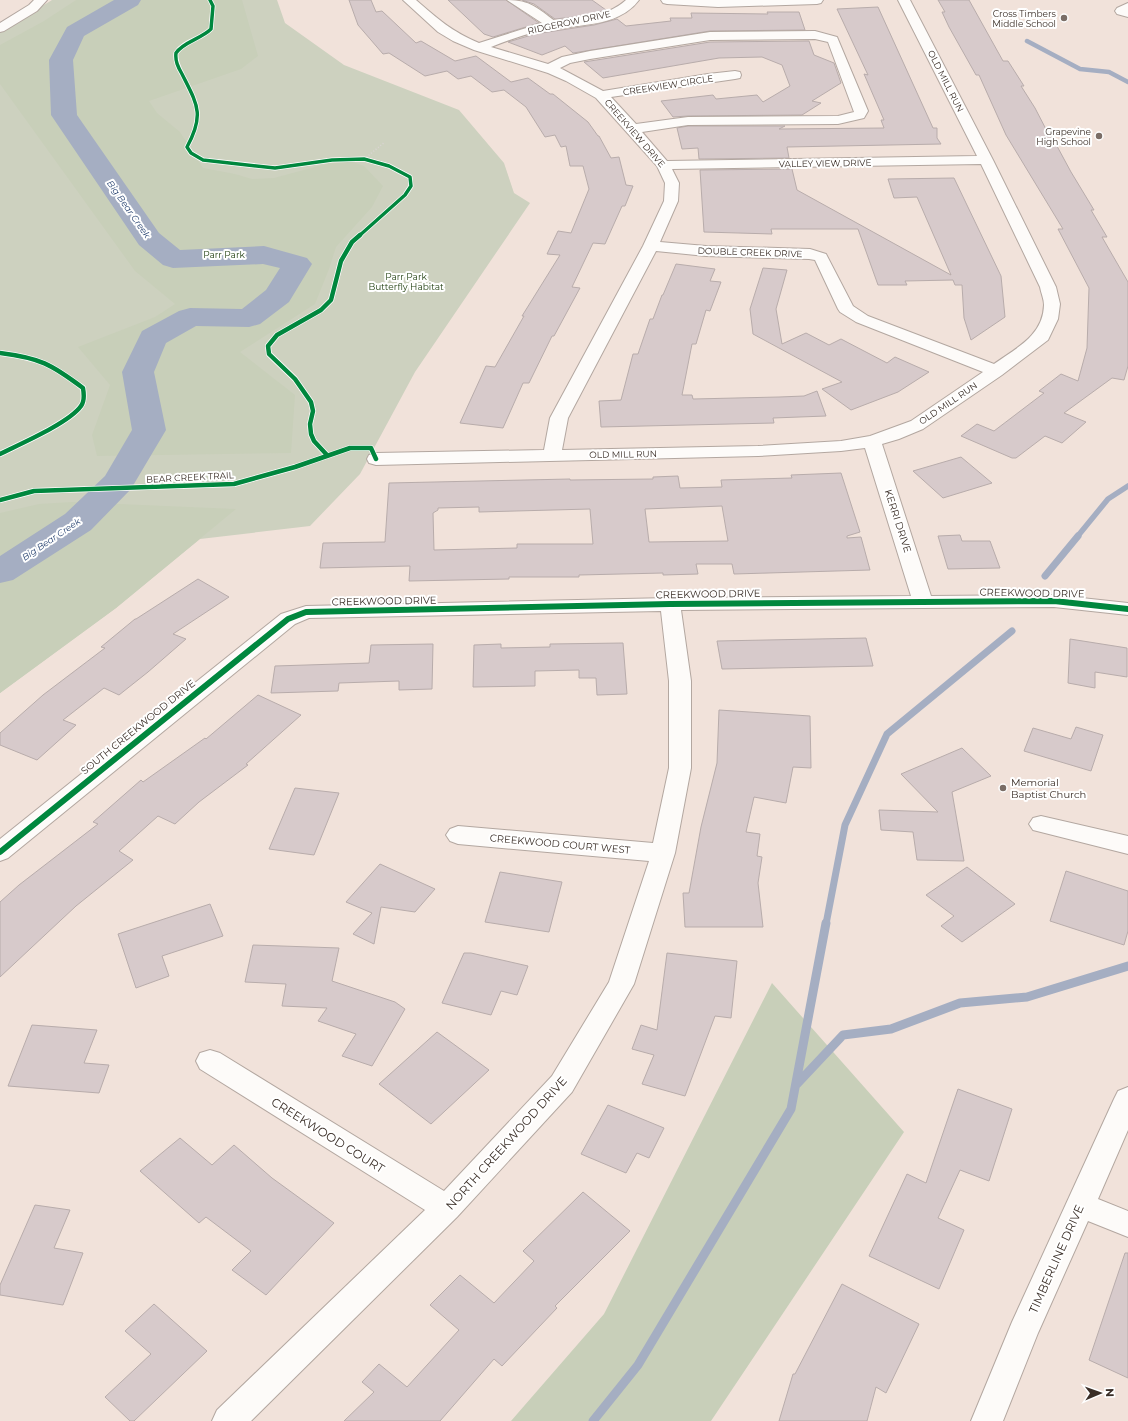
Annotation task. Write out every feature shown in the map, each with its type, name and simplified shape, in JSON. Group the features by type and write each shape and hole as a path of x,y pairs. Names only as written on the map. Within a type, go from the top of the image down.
{"street":[{"path":"0,28 33,8 42,0"},
{"name":"CREEKVIEW DRIVE","path":"409,0 442,29 478,47 548,69 571,78 601,95 663,165 672,183 671,201 651,246 559,418 552,456"},
{"path":"513,0 551,24"},
{"name":"RIDGEROW DRIVE","path":"478,47 551,24 609,16 621,10 633,0"},
{"path":"667,0 817,0"},
{"name":"OLD MILL RUN","path":"376,459 758,451 841,446 872,441 893,435 917,425 1042,336 1050,319 1052,304 1048,287 986,160 904,0"},
{"path":"1128,7 1121,11 1128,13"},
{"path":"548,69 566,60 690,38 716,36 815,35 833,40 861,111 859,115 838,120 688,121 632,129"},
{"name":"CREEKVIEW CIRCLE","path":"601,95 735,75"},
{"name":"VALLEY VIEW DRIVE","path":"663,165 986,160"},
{"name":"DOUBLE CREEK DRIVE","path":"651,246 706,251 810,254 821,257 846,308 856,316 996,370"},
{"name":"KERRI DRIVE","path":"872,441 923,602"},
{"name":"CREEKWOOD DRIVE","path":"288,619 306,612 670,604 1054,601 1128,609"},
{"name":"NORTH CREEKWOOD DRIVE","path":"228,1421 447,1208 562,1084 621,984 662,853 680,768 680,681 670,604"},
{"name":"SOUTH CREEKWOOD DRIVE","path":"0,852 288,619"},
{"path":"1041,824 1128,845"},
{"name":"CREEKWOOD COURT WEST","path":"458,835 662,853"},
{"name":"CREEKWOOD COURT","path":"210,1062 447,1208"},
{"name":"TIMBERLINE DRIVE","path":"987,1421 1023,1332 1128,1099"},
{"path":"1080,1205 1128,1224"}],"path":[{"path":"361,158 385,142"},
{"path":"361,158 371,161"}],"green space":[{"name":"Parr Park","path":"52,0 277,0 285,23 344,65 459,110 504,163 514,193 530,203 415,372 360,474 310,526 200,539 116,608 0,693 0,32"},
{"path":"76,0 242,0 258,56 241,69 149,101 157,113 180,132 203,168 252,179 274,178 337,161 350,161 364,166 383,186 372,207 336,247 315,304 240,352 295,395 291,453 97,456 92,435 110,385 78,347 155,317 175,304 135,271 0,84 0,45 44,21"},
{"path":"72,502 236,509 116,608 0,693 0,513 39,504"},
{"path":"772,983 904,1132 711,1421 511,1421 604,1314"}],"building":[{"path":"349,0 371,0 376,12 382,11 416,43 421,41 455,61 476,56 511,82 528,78 550,94 553,94 588,122 599,136 611,158 619,157 626,185 633,186 625,206 622,206 605,244 593,243 572,287 580,288 554,336 552,336 529,383 523,383 503,428 460,423 486,366 495,367 524,316 522,316 560,255 547,254 558,231 571,233 589,189 583,166 570,166 566,146 561,147 555,135 545,137 526,107 504,90 492,92 471,76 458,79 447,71 425,76 389,53 383,54 358,25"},
{"path":"448,0 506,0 539,23 493,37 484,34"},
{"path":"522,0 592,0 606,10 583,16 555,19 534,4"},
{"path":"938,0 969,0 1003,61 1008,61 1024,86 1021,86 1094,210 1091,210 1107,237 1102,237 1128,282 1128,366 1124,380 1112,378 1064,413 1086,422 1062,443 1045,436 1016,458 1012,458 961,436 977,424 994,431 1044,393 1039,391 1061,374 1078,381 1087,348 1089,288 1058,229 1063,229 1006,135 979,75 976,75 949,27 942,12 945,12"},
{"path":"878,7 933,128 937,128 937,138 941,144 787,147 789,158 699,159 698,148 682,149 677,128 688,126 785,126 779,129 884,128 881,120 884,120 864,74 868,75 837,9"},
{"path":"767,12 799,12 805,30 710,31 573,53 565,46 542,55 508,42 535,34 594,25 617,19 626,26 671,21 670,18 692,18 691,13 768,14"},
{"path":"809,41 814,55 834,63 841,83 812,101 821,103 802,115 673,117 661,101 713,95 716,99 757,95 763,102 790,86 782,65 762,57 719,58 603,78 584,62 710,42"},
{"path":"792,169 797,190 951,275 917,197 894,198 888,179 954,178 1001,276 1005,317 971,340 964,318 962,285 955,285 953,280 905,281 907,285 878,285 858,229 771,229 772,234 704,232 700,170"},
{"path":"676,264 715,269 710,281 721,282 710,311 706,310 696,344 692,344 682,395 692,395 693,399 779,397 804,396 817,391 826,416 773,418 774,423 601,427 599,401 621,400 633,354 638,354 650,319 653,319"},
{"path":"763,268 787,270 776,309 782,344 806,333 829,345 841,339 887,363 895,357 929,372 898,392 851,410 822,389 842,382 753,334 750,309"},
{"path":"961,457 992,483 943,498 913,471"},
{"path":"841,473 860,532 847,536 847,538 861,537 870,570 734,574 732,564 696,564 698,574 663,575 663,573 579,575 579,577 509,577 509,579 409,581 410,566 320,568 323,543 385,542 389,483 570,479 653,479 653,477 678,476 680,488 722,487 721,480 792,478 791,475","holes":["722,506 728,541 649,542 645,509","479,507 479,512 590,509 593,544 517,544 517,548 434,550 433,513 438,510 438,508"]},
{"path":"960,535 962,541 990,541 1000,568 948,569 938,536"},
{"path":"198,579 229,597 173,634 186,639 148,672 119,695 104,688 63,720 76,725 37,760 0,745 0,733 43,695 105,648 101,647 135,619"},
{"path":"866,638 873,666 722,669 717,641"},
{"path":"1070,639 1127,648 1127,677 1095,672 1095,688 1068,683"},
{"path":"623,643 627,694 597,695 596,678 579,678 579,670 535,671 535,686 473,687 474,645 501,644 501,648 550,647 550,644"},
{"path":"433,644 432,689 399,690 399,681 339,683 338,691 271,693 275,666 369,663 371,645"},
{"path":"258,695 301,715 246,764 248,765 199,802 175,824 158,816 119,851 133,860 76,906 0,977 0,902 19,885 98,824 93,822 141,780 143,782 205,738 206,739"},
{"path":"719,710 810,716 811,768 793,767 786,803 754,797 746,832 760,834 757,856 762,857 758,883 763,927 685,927 683,893 689,893 701,827 717,763"},
{"path":"1076,727 1103,735 1091,771 1024,751 1033,728 1071,739"},
{"path":"962,748 991,776 952,792 964,861 917,860 913,832 881,830 879,810 938,812 901,774"},
{"path":"295,788 339,793 314,855 269,849"},
{"path":"380,864 435,889 415,912 381,907 374,944 353,934 372,913 346,902"},
{"path":"967,867 1015,904 962,942 941,926 954,916 926,895"},
{"path":"1066,871 1128,891 1128,931 1124,945 1050,921"},
{"path":"500,872 562,882 549,932 485,922"},
{"path":"210,904 223,936 162,956 169,976 136,988 118,934"},
{"path":"253,945 339,948 332,981 395,1002 405,1009 372,1066 342,1056 356,1034 318,1021 327,1008 282,1006 286,984 245,982"},
{"path":"464,953 471,953 528,966 517,995 501,991 491,1015 442,1003"},
{"path":"667,953 737,961 731,1018 715,1016 685,1096 642,1084 654,1055 632,1049 641,1025 657,1030"},
{"path":"32,1025 97,1030 84,1063 109,1065 99,1093 8,1086"},
{"path":"437,1032 489,1070 431,1124 379,1084"},
{"path":"958,1089 1012,1109 989,1181 960,1170 938,1218 964,1230 939,1289 869,1256 907,1174 926,1183"},
{"path":"608,1105 664,1128 649,1158 637,1153 626,1173 581,1154"},
{"path":"180,1138 212,1165 234,1145 272,1178 334,1223 266,1295 232,1270 251,1251 206,1217 199,1223 140,1171"},
{"path":"583,1192 630,1231 555,1306 557,1308 502,1366 494,1359 440,1421 344,1421 374,1392 362,1382 379,1364 407,1387 459,1330 430,1305 460,1275 494,1303 534,1261 523,1251"},
{"path":"35,1205 70,1210 54,1248 83,1253 63,1305 0,1295 0,1285"},
{"path":"1125,1253 1128,1253 1128,1378 1089,1360"},
{"path":"842,1284 919,1324 886,1393 876,1387 867,1421 779,1421 793,1374 795,1374"},
{"path":"154,1304 207,1351 134,1421 130,1421 105,1397 151,1354 125,1331"}],"waterway":[{"name":"Big Bear Creek","path":"0,572 78,522 119,482 149,430 138,372 153,338 190,317 249,318 278,296 297,264 264,255 173,259 149,239 64,115 61,60 75,32 130,0"},
{"path":"1027,41 1080,69 1109,72 1128,82"},
{"path":"1077,537 1108,499 1128,486"},
{"path":"1045,576 1078,536"},
{"path":"826,924 845,825 887,734 1012,631"},
{"path":"593,1421 638,1365 791,1109 826,923"},
{"path":"796,1085 843,1035 891,1029 960,1003 1027,997 1128,966"}],"cycle path":[{"path":"210,0 213,6 211,29 202,37 181,47 176,53 175,57 198,109 196,129 187,147 191,153 203,160 275,168 332,160 364,159 389,166 410,177 411,186 405,195 352,242 341,261 331,300 321,310 277,335 268,346 269,354 295,379 307,394 313,411 310,424 312,438 327,455"},
{"path":"0,353 29,357 51,365 83,388 84,397 81,406 68,417 44,432 0,454"},
{"name":"BEAR CREEK TRAIL","path":"0,500 34,491 234,484 295,467 350,448 371,448 376,459"},
{"path":"0,852 288,619 306,612 670,604 1054,601 1128,609"}],"place":[{"name":"Cross Timbers Middle School","path":"1064,18"},
{"name":"Grapevine High School","path":"1099,136"},
{"name":"Memorial Baptist Church","path":"1003,788"}],"park label":[{"name":"Parr Park Butterfly Habitat","path":"406,282"}]}
